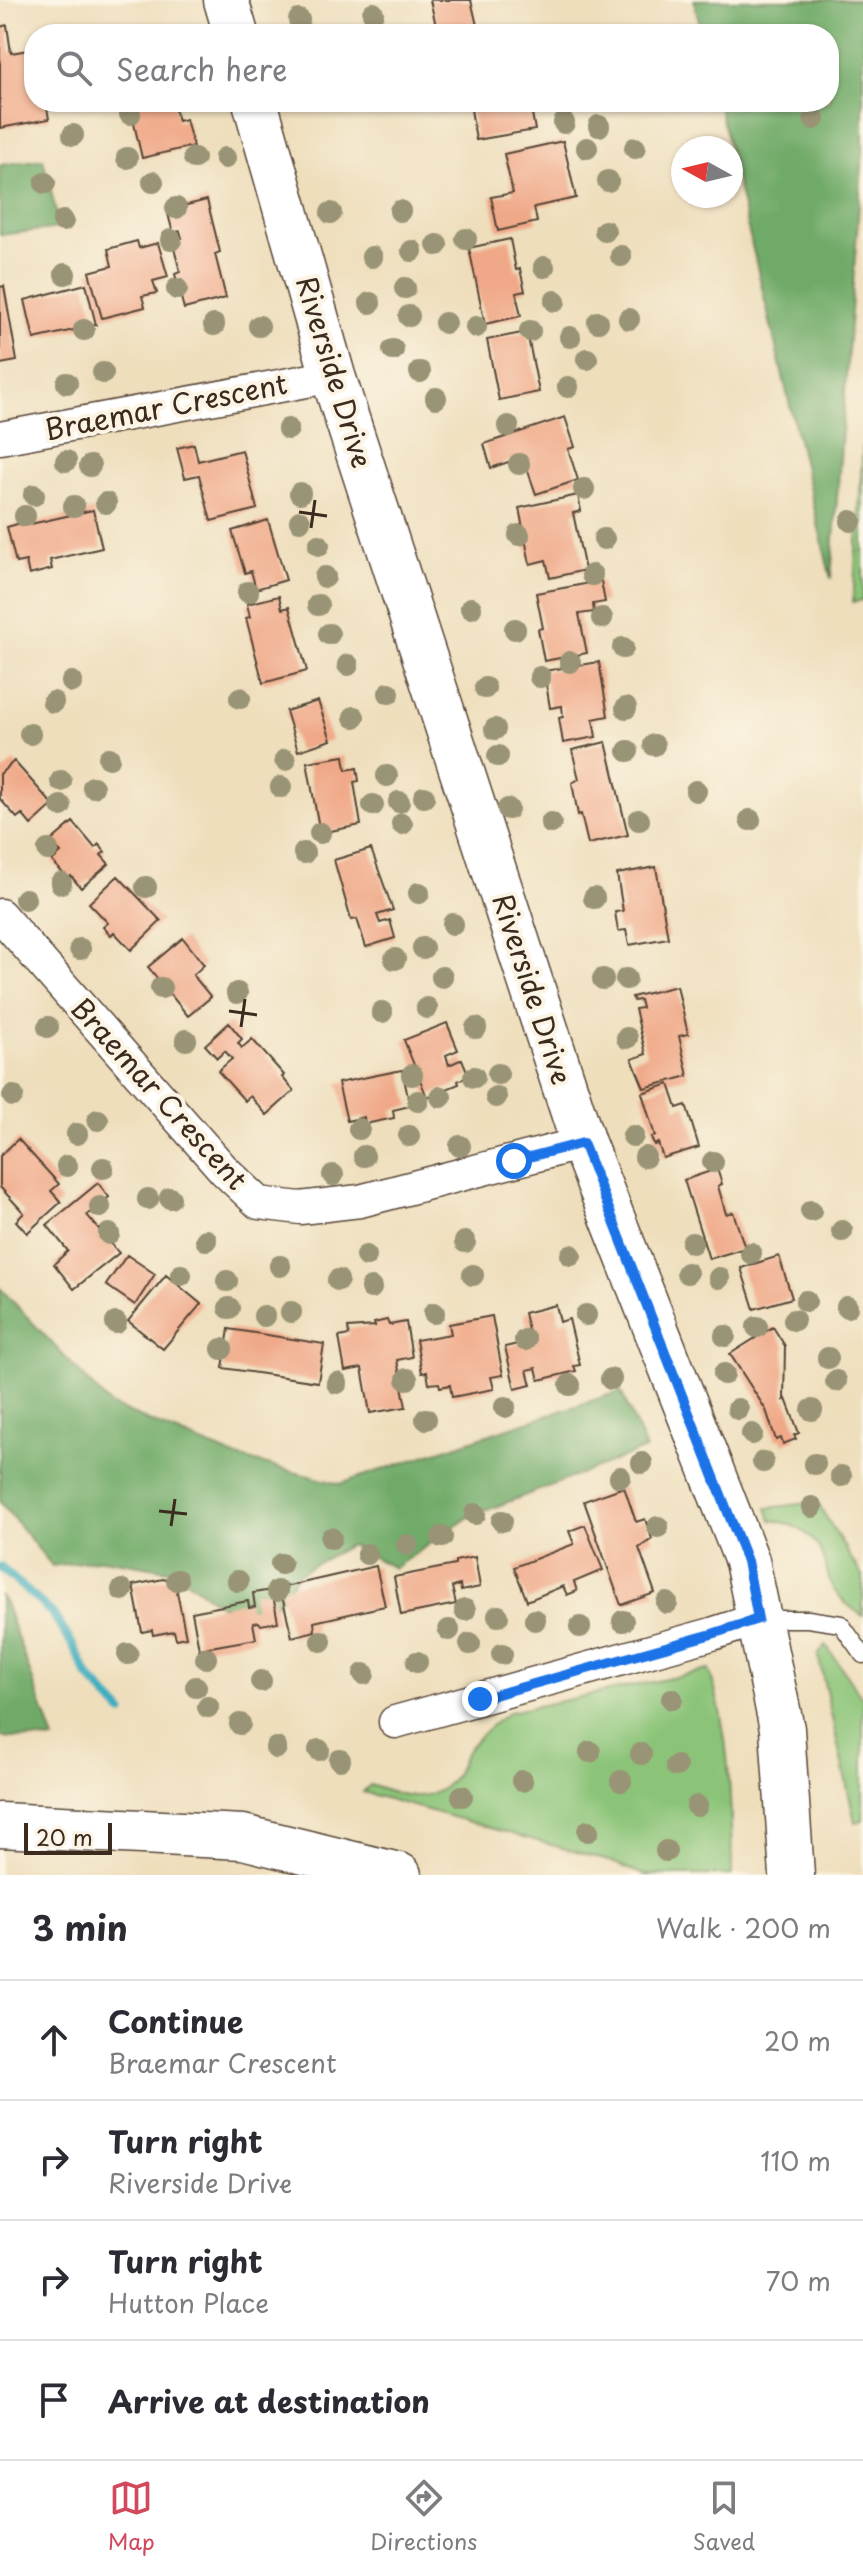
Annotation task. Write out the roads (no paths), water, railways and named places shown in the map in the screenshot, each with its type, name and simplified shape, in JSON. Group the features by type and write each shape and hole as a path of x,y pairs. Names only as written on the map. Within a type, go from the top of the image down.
{"main road":[{"path":"226,0 233,24"},
{"name":"Riverside Drive","path":"258,112 333,376 583,1143 747,1561 782,1729 792,1875"},
{"path":"0,1825 243,1837 399,1875"}],"street":[{"name":"Braemar Crescent","path":"0,438 333,376"},
{"name":"Braemar Crescent","path":"0,915 224,1170 259,1203 300,1208 360,1201 583,1143"},
{"path":"395,1722 758,1619"}],"lane":[{"path":"758,1619 808,1619 841,1624 863,1655"}],"waterway":[{"path":"0,1567 52,1613 88,1676 122,1712"}]}
